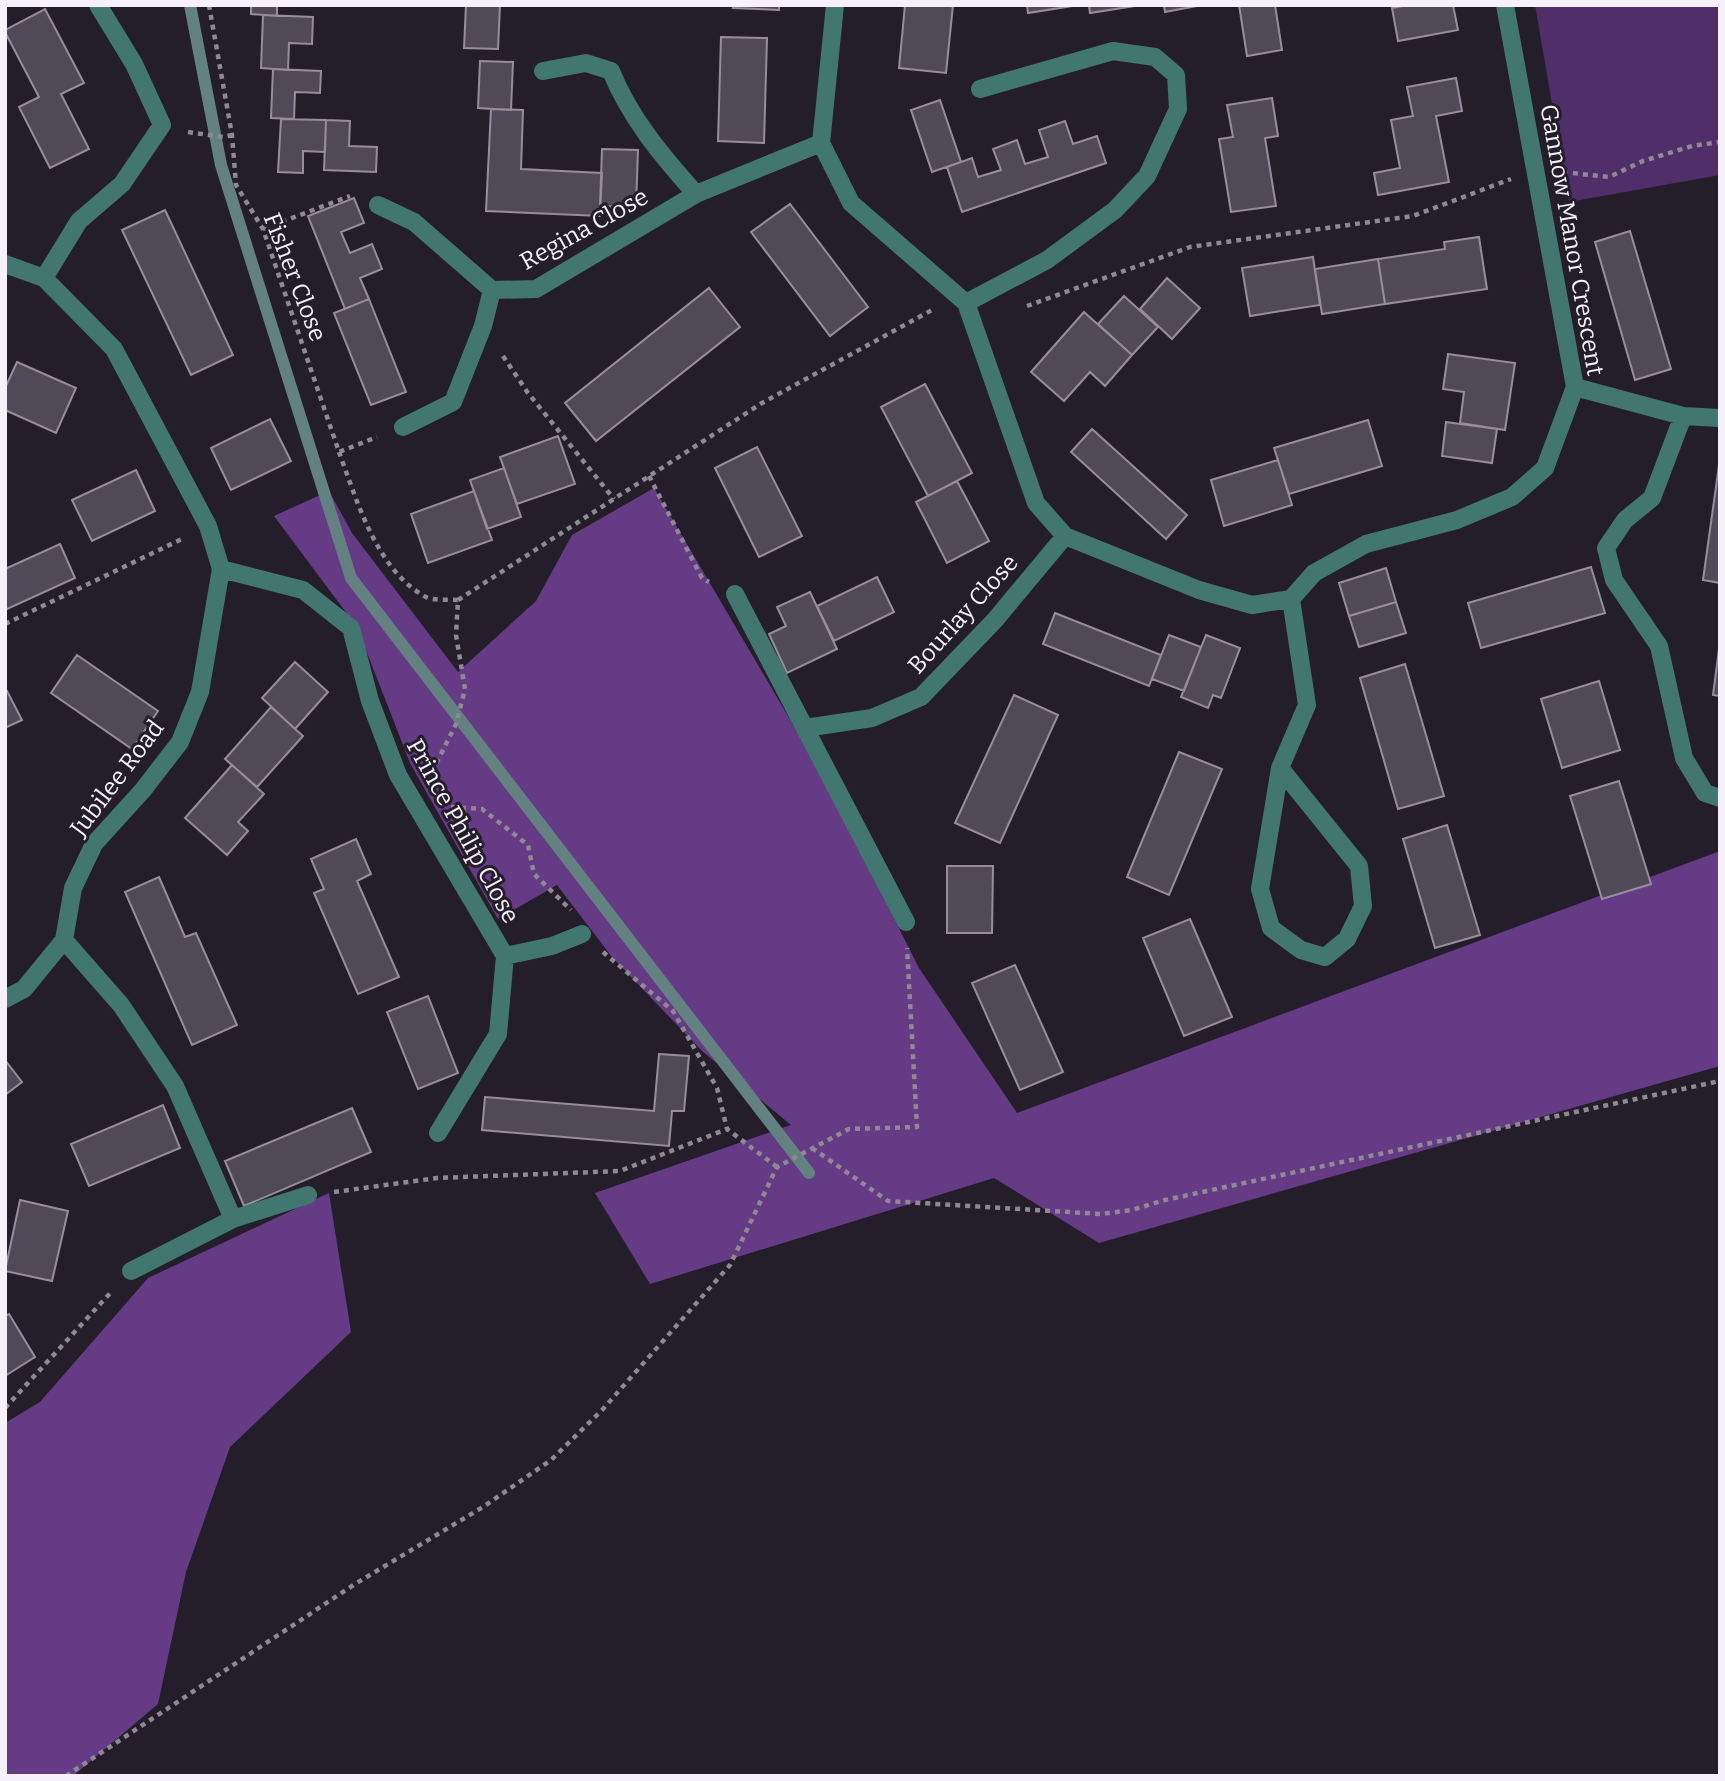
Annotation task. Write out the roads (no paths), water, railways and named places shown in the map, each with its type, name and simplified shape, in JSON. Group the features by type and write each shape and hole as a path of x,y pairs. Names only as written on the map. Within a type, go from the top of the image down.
{"street":[{"path":"44,278 79,221 122,184 162,125 134,64 98,5"},
{"path":"835,5 821,142 851,203 962,299 1036,503 1065,536 1199,590 1251,605 1292,599 1307,705 1280,768 1261,889 1271,928 1301,950 1325,957 1347,939 1363,906 1359,866 1280,768"},
{"name":"Gannow Manor Crescent","path":"1292,599 1314,573 1366,544 1457,520 1512,497 1545,468 1575,387 1505,5"},
{"path":"962,299 1047,260 1115,210 1147,176 1178,109 1176,75 1155,57 1113,51 980,89"},
{"name":"Regina Close","path":"543,71 586,63 611,71 622,97 651,141 696,194"},
{"name":"Regina Close","path":"492,289 536,289 696,194 821,142"},
{"path":"378,205 414,222 492,289 482,326 453,402 403,426"},
{"name":"Jubilee Road","path":"5,264 44,278 114,349 208,526 220,569 200,692 180,742 143,790 94,844 74,888 64,940 24,989 5,999"},
{"path":"1575,387 1683,416 1720,418"},
{"path":"1683,416 1652,498 1625,520 1606,548 1614,580 1659,646 1684,758 1705,793 1720,798"},
{"name":"Bourlay Close","path":"805,729 872,718 921,697 995,620 1065,536"},
{"name":"Prince Philip Close","path":"220,569 303,590 351,628 370,701 398,775 505,956 498,1034 438,1133"},
{"path":"735,594 906,922"},
{"name":"Prince Philip Close","path":"505,956 552,946 582,934"},
{"path":"64,940 121,1004 175,1086 233,1219"},
{"path":"131,1271 233,1219 309,1195"}],"waterway":[{"path":"190,5 221,165 351,578 809,1173"}]}
